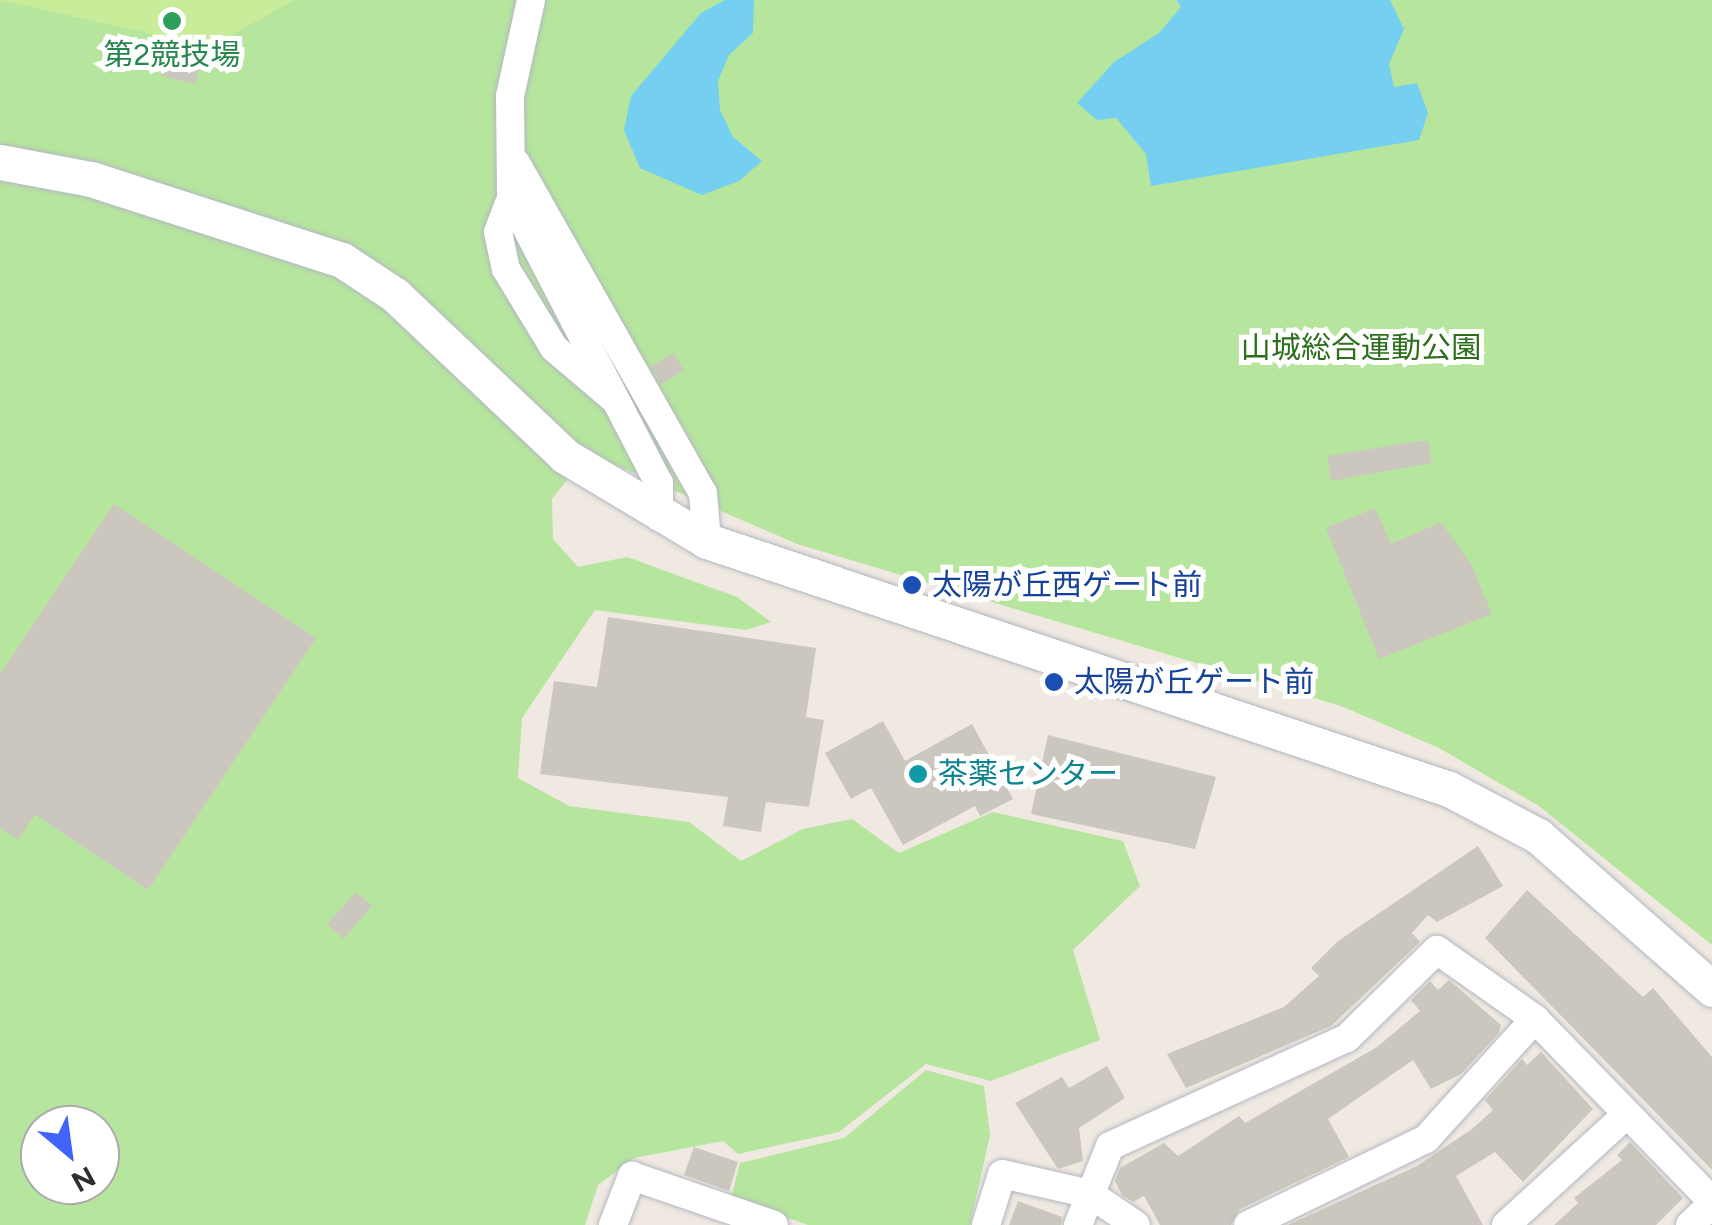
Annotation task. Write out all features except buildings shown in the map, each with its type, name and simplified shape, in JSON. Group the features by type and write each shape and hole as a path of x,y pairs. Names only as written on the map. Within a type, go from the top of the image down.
{"street":[{"path":"531,0 510,96 516,163 508,207 498,232 506,269 554,348 623,406"},
{"path":"0,162 92,179 342,260 394,296 564,456 659,517 707,541 1449,789 1538,836 1712,988"},
{"path":"516,163 619,318 703,493 707,541"},
{"path":"508,207 623,406 659,483 659,517"},
{"path":"1078,1225 1110,1146 1347,1038 1437,950 1535,1019 1712,1203 1690,1225"},
{"path":"1248,1225 1426,1139 1535,1019"},
{"path":"1506,1225 1628,1114"},
{"path":"986,1225 1002,1174 1090,1194 1136,1225"},
{"path":"613,1225 632,1176 774,1225"}],"green space":[{"name":"山城総合運動公園","path":"0,0 1712,0 1712,945 1539,806 1439,748 1341,706 797,544 588,453 552,499 553,539 578,567 627,557 737,597 771,622 746,630 595,610 522,718 518,778 569,806 689,822 741,861 803,829 852,819 899,853 993,812 1123,841 1140,886 1073,950 1100,1040 991,1081 926,1064 839,1132 738,1154 723,1141 634,1158 598,1185 585,1225 0,1225"},
{"name":"第2競技場","path":"0,0 294,0 210,47"},
{"path":"926,1070 984,1086 990,1135 970,1225 808,1225 731,1198 740,1163 844,1138"}],"water":[{"path":"725,0 754,0 753,33 729,55 718,81 720,110 733,137 762,161 739,181 702,195 640,168 624,130 631,96 701,13"},
{"path":"1177,0 1390,0 1404,29 1389,64 1394,87 1417,83 1428,113 1419,140 1151,186 1146,154 1116,118 1097,120 1077,103 1114,62 1159,33 1181,7"}],"place":[{"name":"第2競技場","path":"172,21"},
{"name":"太陽が丘西ゲート前","path":"912,585"},
{"name":"太陽が丘ゲート前","path":"1054,682"},
{"name":"茶薬センター","path":"918,774"}]}
